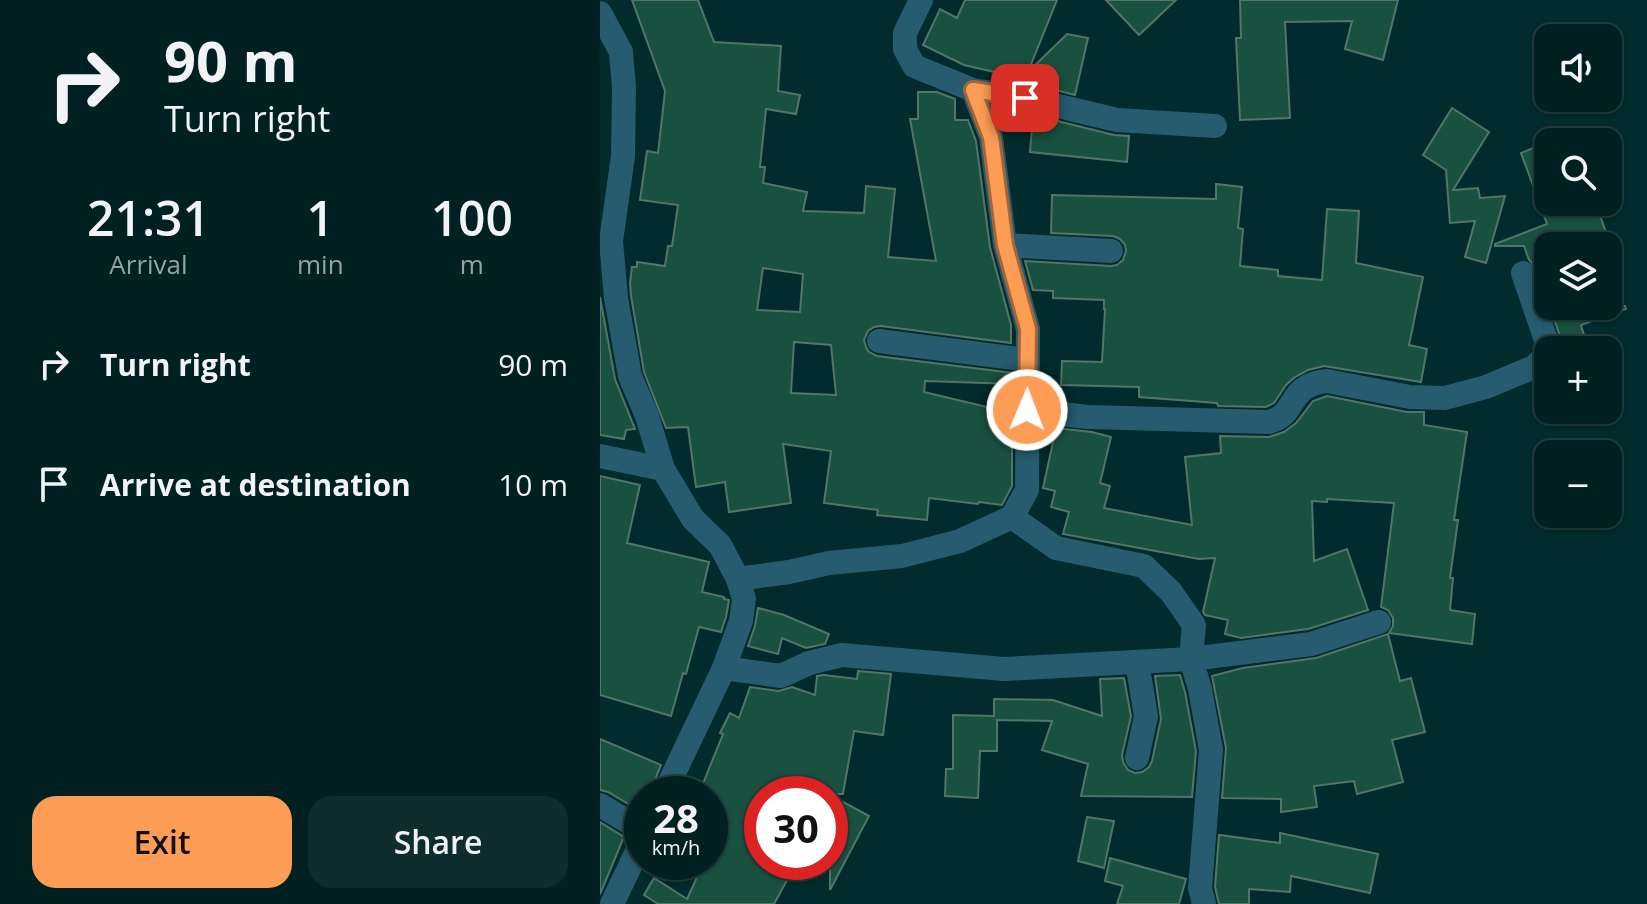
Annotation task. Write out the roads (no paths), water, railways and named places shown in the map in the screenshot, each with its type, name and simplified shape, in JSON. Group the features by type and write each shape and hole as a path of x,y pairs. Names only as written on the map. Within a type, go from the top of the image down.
{"street":[{"path":"921,0 905,33 905,49 914,66 973,90 1025,98 1117,120 1215,126"},
{"path":"600,13 621,52 624,88 623,156 611,241 616,298 610,318 647,416 663,469 693,519 720,545 738,579 744,599 741,621 724,668 673,776"},
{"path":"738,579 829,563 902,556 960,541 1012,517 1027,490 1028,329 1005,245 991,137 973,90"},
{"path":"1005,245 1111,251"},
{"path":"1027,410 1088,417 1269,422 1280,420 1294,397 1307,385 1320,382 1410,397 1445,398 1486,387 1534,367 1543,358 1547,343 1523,273"},
{"path":"879,341 1028,360"},
{"path":"600,456 663,469"},
{"path":"1012,517 1056,548 1144,566 1171,592 1194,625 1191,659 1211,750 1200,888 1204,904"},
{"path":"724,668 781,676 809,663 842,655 1004,669 1191,659 1311,644 1379,622"},
{"path":"1137,662 1146,716 1137,758"},
{"path":"600,805 624,819"},
{"path":"612,904 624,879"}]}
